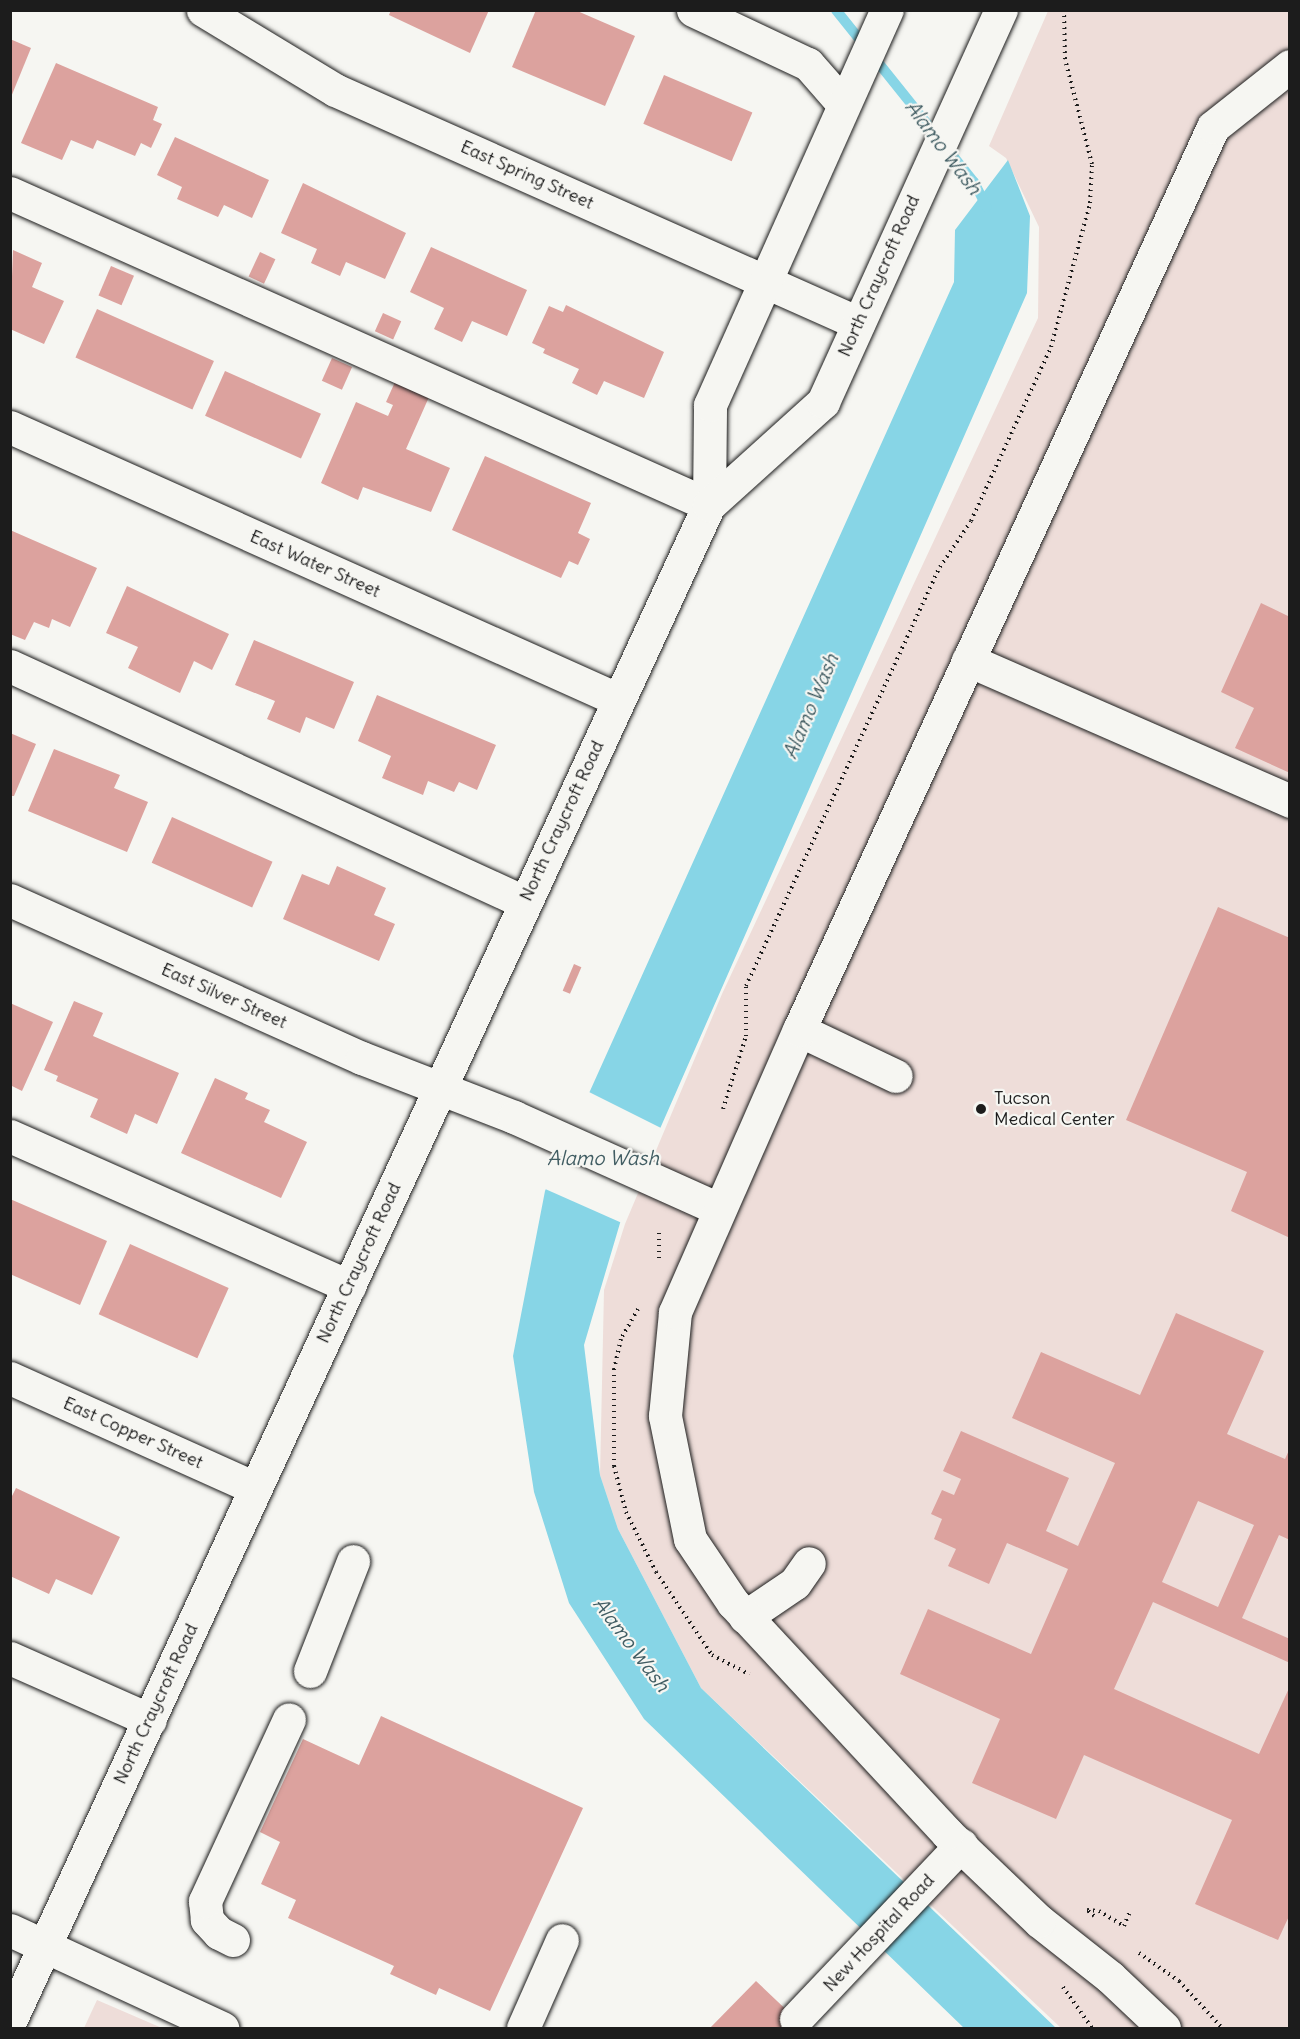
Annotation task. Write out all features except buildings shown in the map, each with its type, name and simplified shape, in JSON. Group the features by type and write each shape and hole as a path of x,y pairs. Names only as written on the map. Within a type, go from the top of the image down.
{"street":[{"name":"East Spring Street","path":"203,10 335,90 858,323"},
{"path":"693,10 808,64 844,100"},
{"name":"North Craycroft Road","path":"709,505 710,405 763,280 887,10"},
{"name":"North Craycroft Road","path":"10,2021 709,505 823,402 1001,10"},
{"path":"1164,2028 1110,1977 1039,1921 961,1845 745,1617 690,1539 665,1416 675,1312 799,1030 1214,127 1290,66"},
{"path":"10,193 709,505"},
{"name":"East Water Street","path":"10,427 619,700"},
{"path":"968,660 1290,801"},
{"path":"10,666 524,902"},
{"name":"East Silver Street","path":"10,900 359,1057 562,1137 719,1209"},
{"path":"799,1030 896,1076"},
{"path":"10,1136 349,1286"},
{"name":"East Copper Street","path":"10,1378 255,1488"},
{"path":"310,1671 353,1562"},
{"path":"745,1617 795,1582 809,1563"},
{"path":"10,1658 150,1720"},
{"path":"233,1940 219,1934 207,1920 205,1901 289,1719"},
{"name":"New Hospital Road","path":"796,2019 961,1845"},
{"path":"10,1930 222,2028"},
{"path":"522,2028 562,1940"}],"path":[{"path":"720,1116 734,1085 746,1036 746,986 940,567 971,522 1051,347 1090,203 1092,164 1065,59 1064,10"},
{"path":"1103,1924 1086,1910 1099,1911 1124,1926 1130,1911"},
{"path":"1137,1951 1179,1981 1222,2028"}],"shaded area":[{"name":"Tucson Medical Center","path":"1048,11 1289,11 1289,2028 1061,2028 701,1688 618,1529 600,1475 604,1290 625,1224 722,994 1038,318 1039,227 1006,158 989,146"},
{"path":"97,2000 162,2028 84,2028"}],"water":[{"name":"Alamo Wash","path":"1008,160 1030,216 1027,293 623,1213 584,1345 600,1475 618,1529 701,1688 1056,2028 964,2028 644,1719 569,1603 534,1492 513,1356 545,1191 954,282 955,230"}],"pier":[{"path":"587,1091 663,1129 622,1223 543,1188 553,1157"}],"waterway":[{"name":"Alamo Wash","path":"836,10 974,182 987,207"}],"place":[{"name":"Tucson Medical Center","path":"981,1109"}]}
